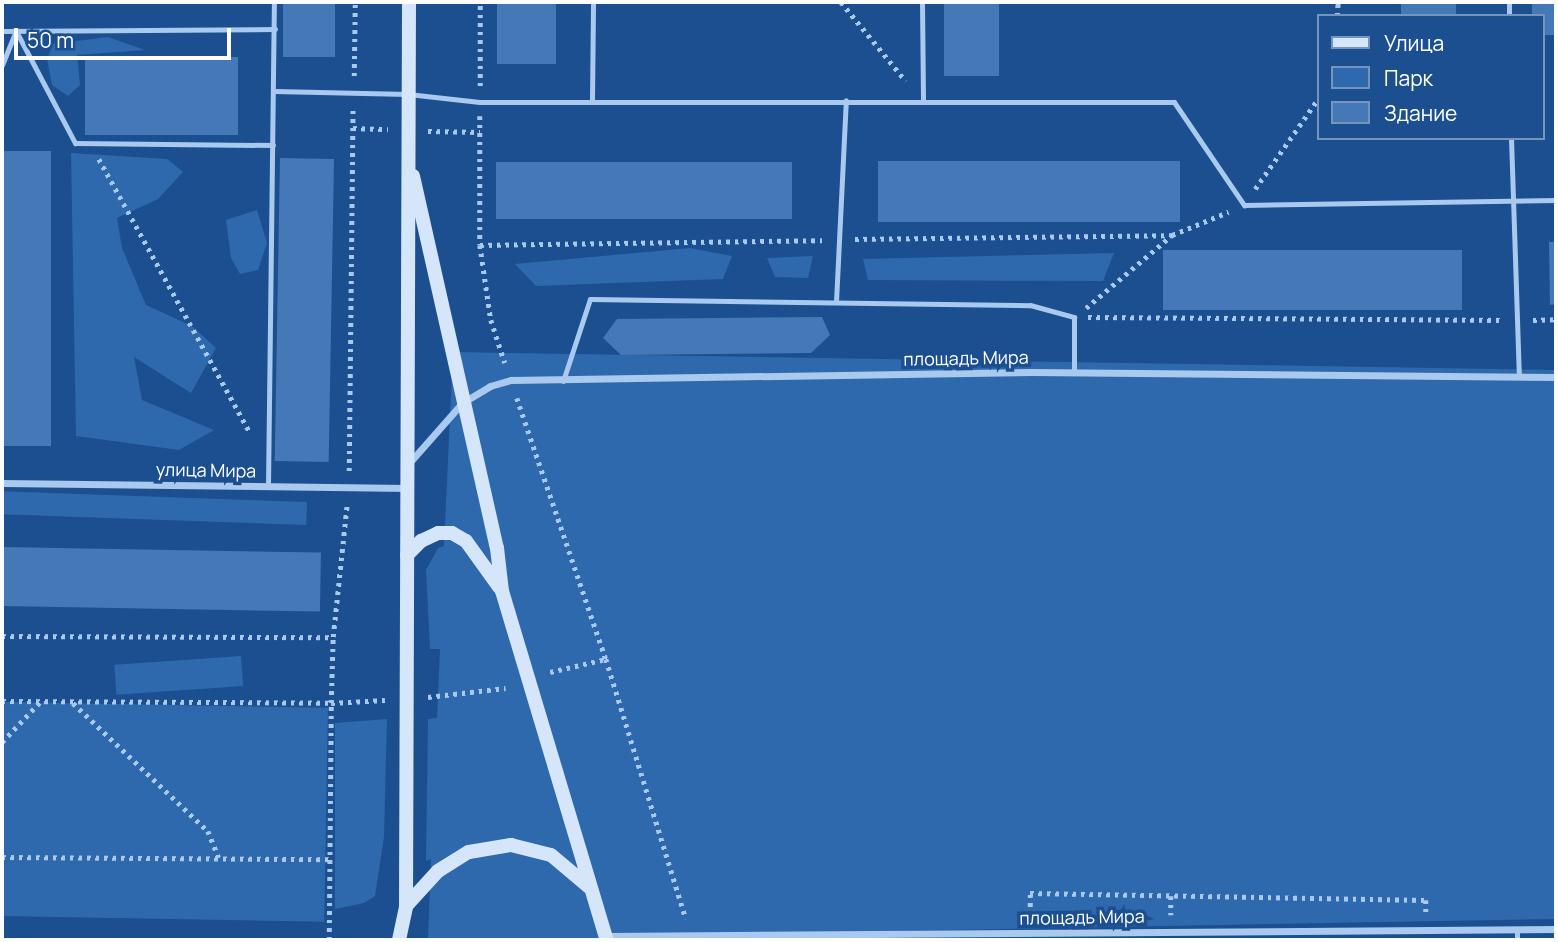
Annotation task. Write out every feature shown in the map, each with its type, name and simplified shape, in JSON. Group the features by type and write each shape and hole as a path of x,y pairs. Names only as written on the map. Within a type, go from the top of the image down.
{"street":[{"path":"398,940 406,906 409,2"},
{"path":"407,147 462,403 497,548 502,592 607,938"},
{"name":"площадь Мира","path":"409,463 462,403 489,386 511,380 1074,372 1556,377"},
{"name":"улица Мира","path":"2,483 409,488"},
{"path":"407,555 421,541 438,533 452,533 466,541 478,554 502,592"},
{"path":"406,906 438,871 469,852 511,845 551,855 590,888"},
{"name":"площадь Мира","path":"607,938 1018,937 1031,934 1162,936 1556,929"}],"lane":[{"path":"268,486 274,2"},
{"path":"592,101 593,2"},
{"path":"922,2 923,100"},
{"path":"2,31 275,29"},
{"path":"2,65 16,31"},
{"path":"16,31 75,143 273,145"},
{"path":"274,91 408,94 480,102 1174,102 1244,205 1556,200"},
{"path":"836,302 846,100"},
{"path":"1511,140 1513,268 1519,377"},
{"path":"563,381 590,299 1030,305 1074,317 1074,372"},
{"path":"1517,929 1517,940"}],"path":[{"path":"480,2 480,245 491,320 606,659 691,936"},
{"path":"841,2 923,100"},
{"path":"1074,317 1172,235 1244,205 1316,102"},
{"path":"90,143 268,465"},
{"path":"1074,317 1556,319"},
{"path":"2,636 333,637"},
{"path":"550,672 606,659"},
{"path":"424,697 505,688"},
{"path":"2,701 331,703 386,700"},
{"path":"2,742 41,701"},
{"path":"72,702 208,831 219,859"},
{"path":"2,857 329,859"},
{"path":"1031,934 1030,893 1426,900 1426,930"}],"green space":[{"path":"108,37 145,50 77,55 80,85 68,96 52,85 47,59 53,44"},
{"path":"71,153 167,159 183,172 158,199 117,218 122,248 146,305 192,326 216,348 191,393 134,357 142,400 214,430 179,450 76,436"},
{"path":"257,210 267,243 258,270 240,274 231,258 226,220"},
{"path":"690,248 732,256 723,279 536,286 515,264"},
{"path":"1114,253 1103,281 868,280 863,259"},
{"path":"813,256 808,278 775,277 767,258"},
{"path":"453,352 1556,370 1556,919 607,936 585,940 428,940 431,859 426,861 428,719 437,718 440,649 430,649 426,570 438,548 444,546"},
{"path":"2,491 307,502 306,525 2,514"},
{"path":"241,656 243,686 116,695 114,665"},
{"path":"2,702 328,708 324,922 2,916"},
{"path":"387,719 384,837 375,896 364,903 335,909 335,723"}],"building":[{"path":"283,2 335,2 335,57 283,57"},
{"path":"497,2 556,2 556,64 497,64"},
{"path":"944,2 999,2 999,76 944,76"},
{"path":"1401,2 1456,2 1456,14 1401,14"},
{"path":"1532,2 1556,2 1556,35 1544,35 1544,14 1532,14"},
{"path":"85,57 238,57 238,135 85,135"},
{"path":"2,151 51,151 51,446 2,446"},
{"path":"280,158 334,159 329,462 275,461"},
{"path":"878,161 1180,161 1180,222 878,222"},
{"path":"496,162 792,162 792,219 496,219"},
{"path":"1549,242 1556,242 1556,304 1550,305"},
{"path":"1163,250 1462,250 1462,310 1163,310"},
{"path":"822,317 830,335 811,353 621,355 603,338 617,319"},
{"path":"2,547 321,553 320,612 2,606"}]}
